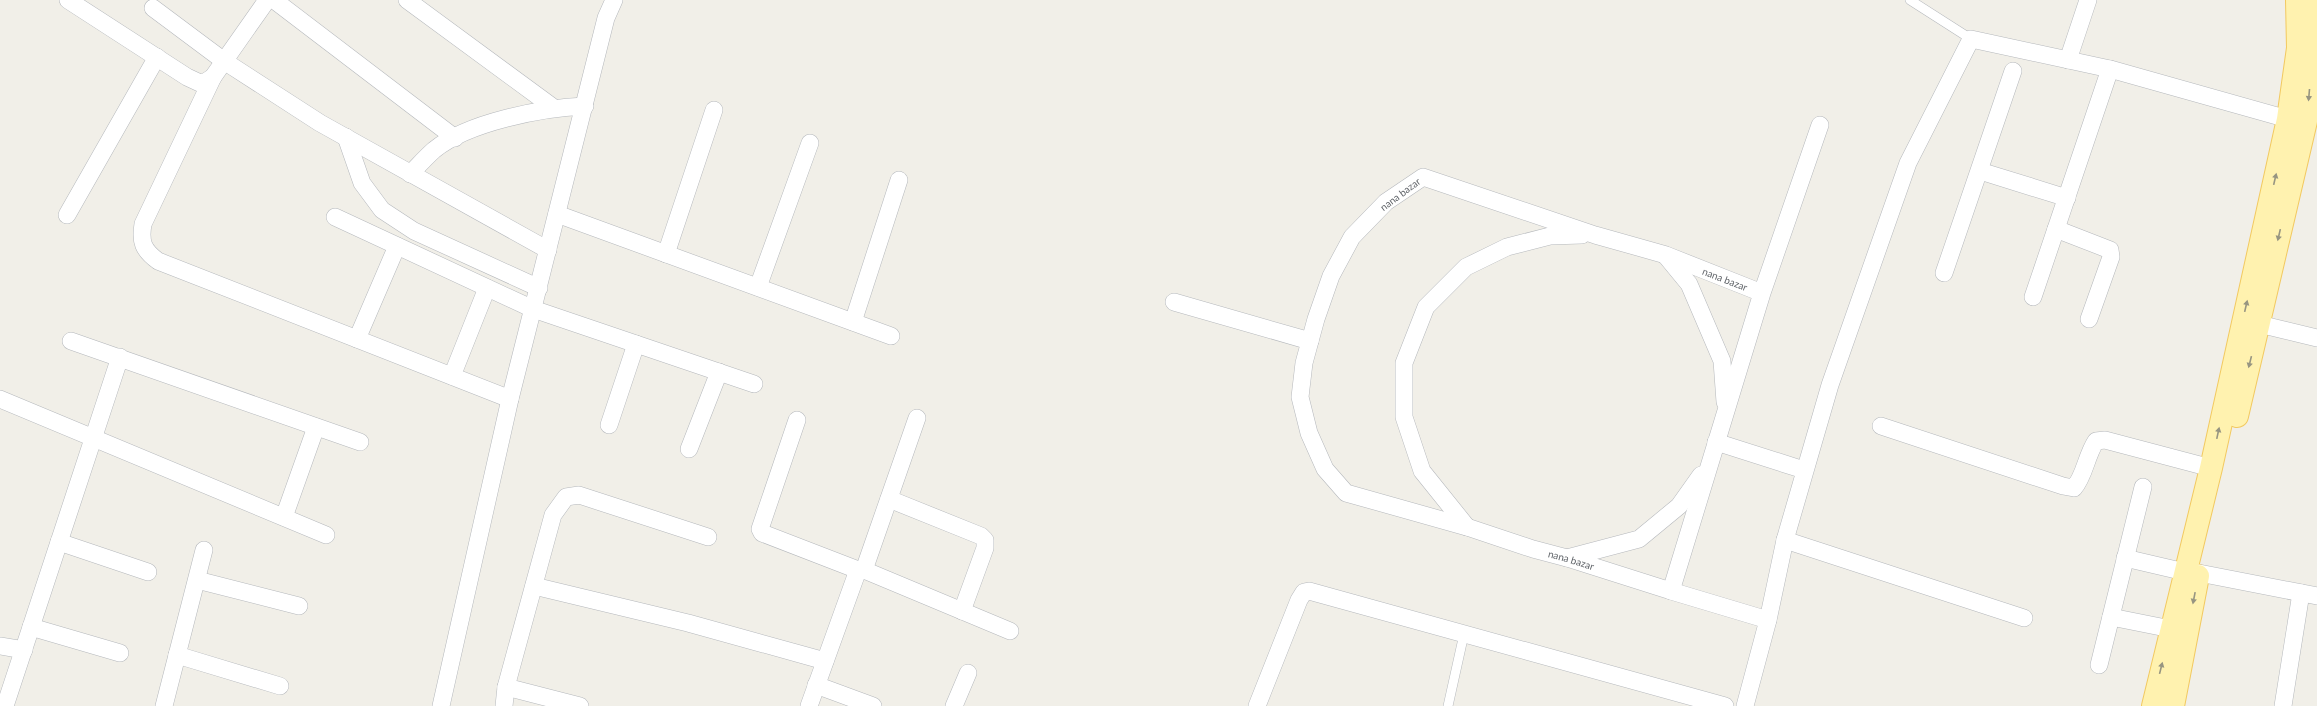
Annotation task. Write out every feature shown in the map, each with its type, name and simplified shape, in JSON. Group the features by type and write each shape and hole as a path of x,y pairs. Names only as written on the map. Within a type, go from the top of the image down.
{"main road":[{"path":"2173,706 2192,572 2211,468 2304,122 2298,48 2297,0"},
{"path":"2153,706 2171,629 2192,572 2259,324 2304,122 2317,0"}],"street":[{"path":"68,0 202,84 213,77"},
{"path":"267,0 213,77 143,224 140,238 145,252 158,261 510,399"},
{"path":"274,0 455,138"},
{"path":"407,0 554,108"},
{"path":"441,706 510,399 606,18 614,0"},
{"path":"2068,60 2088,0"},
{"path":"153,8 224,62 346,138 548,250"},
{"path":"1745,706 1768,620 1785,540 1804,470 1830,385 1908,164 1971,39 2110,69 2304,122"},
{"path":"67,215 157,57"},
{"path":"2033,298 2110,69"},
{"path":"1944,272 1980,171 2013,71"},
{"path":"410,174 435,150 455,138 497,122 554,108 585,106"},
{"path":"666,254 714,110"},
{"path":"1671,591 1762,293 1820,125"},
{"path":"346,138 362,183 382,210 414,231 539,288"},
{"path":"758,287 810,143"},
{"path":"1980,171 2067,198"},
{"name":"nana bazar","path":"1762,293 1666,255 1595,235 1423,177 1386,202 1352,237 1331,276 1304,363 1300,397 1309,432 1325,469 1346,492 1467,527 1533,550 1567,558 1768,620"},
{"path":"853,322 899,180"},
{"path":"557,214 891,336"},
{"path":"335,217 533,309 754,384"},
{"path":"2056,229 2110,250 2111,257 2089,319"},
{"path":"1467,527 1422,471 1404,417 1404,363 1426,307 1466,267 1507,247 1550,236 1595,235"},
{"path":"357,339 397,246"},
{"path":"1666,255 1689,284 1722,362 1725,413"},
{"path":"452,376 487,288"},
{"path":"1174,302 1310,341"},
{"path":"2259,324 2317,338"},
{"path":"71,341 360,442"},
{"path":"609,425 636,344"},
{"path":"6,706 120,357"},
{"path":"689,448 719,372"},
{"path":"0,399 326,535"},
{"path":"809,706 825,661 889,499 918,418"},
{"path":"797,420 760,529 762,533 861,570 1010,631"},
{"path":"1881,426 2063,486 2074,488 2080,481 2089,451 2096,441 2105,440 2211,468"},
{"path":"284,517 316,427"},
{"path":"1716,442 1804,470"},
{"path":"1567,558 1640,539 1679,506 1710,464"},
{"path":"2099,666 2143,487"},
{"path":"504,706 506,687 553,515 566,497 579,495 708,538"},
{"path":"889,499 981,536 985,540 985,548 962,611"},
{"path":"1785,540 2024,618"},
{"path":"59,542 148,572"},
{"path":"164,706 204,550"},
{"path":"2125,558 2309,595 2283,706"},
{"path":"196,580 299,606"},
{"path":"534,586 688,623 825,661"},
{"path":"1257,706 1304,592 1309,591 1719,705"},
{"path":"2111,617 2171,629"},
{"path":"31,627 120,653"},
{"path":"0,646 24,650"},
{"path":"177,655 280,686"},
{"path":"954,706 968,673"},
{"path":"816,685 873,706"},
{"path":"506,687 580,706"}],"lane":[{"path":"1910,0 1971,39"},
{"path":"1448,706 1464,634"}]}
